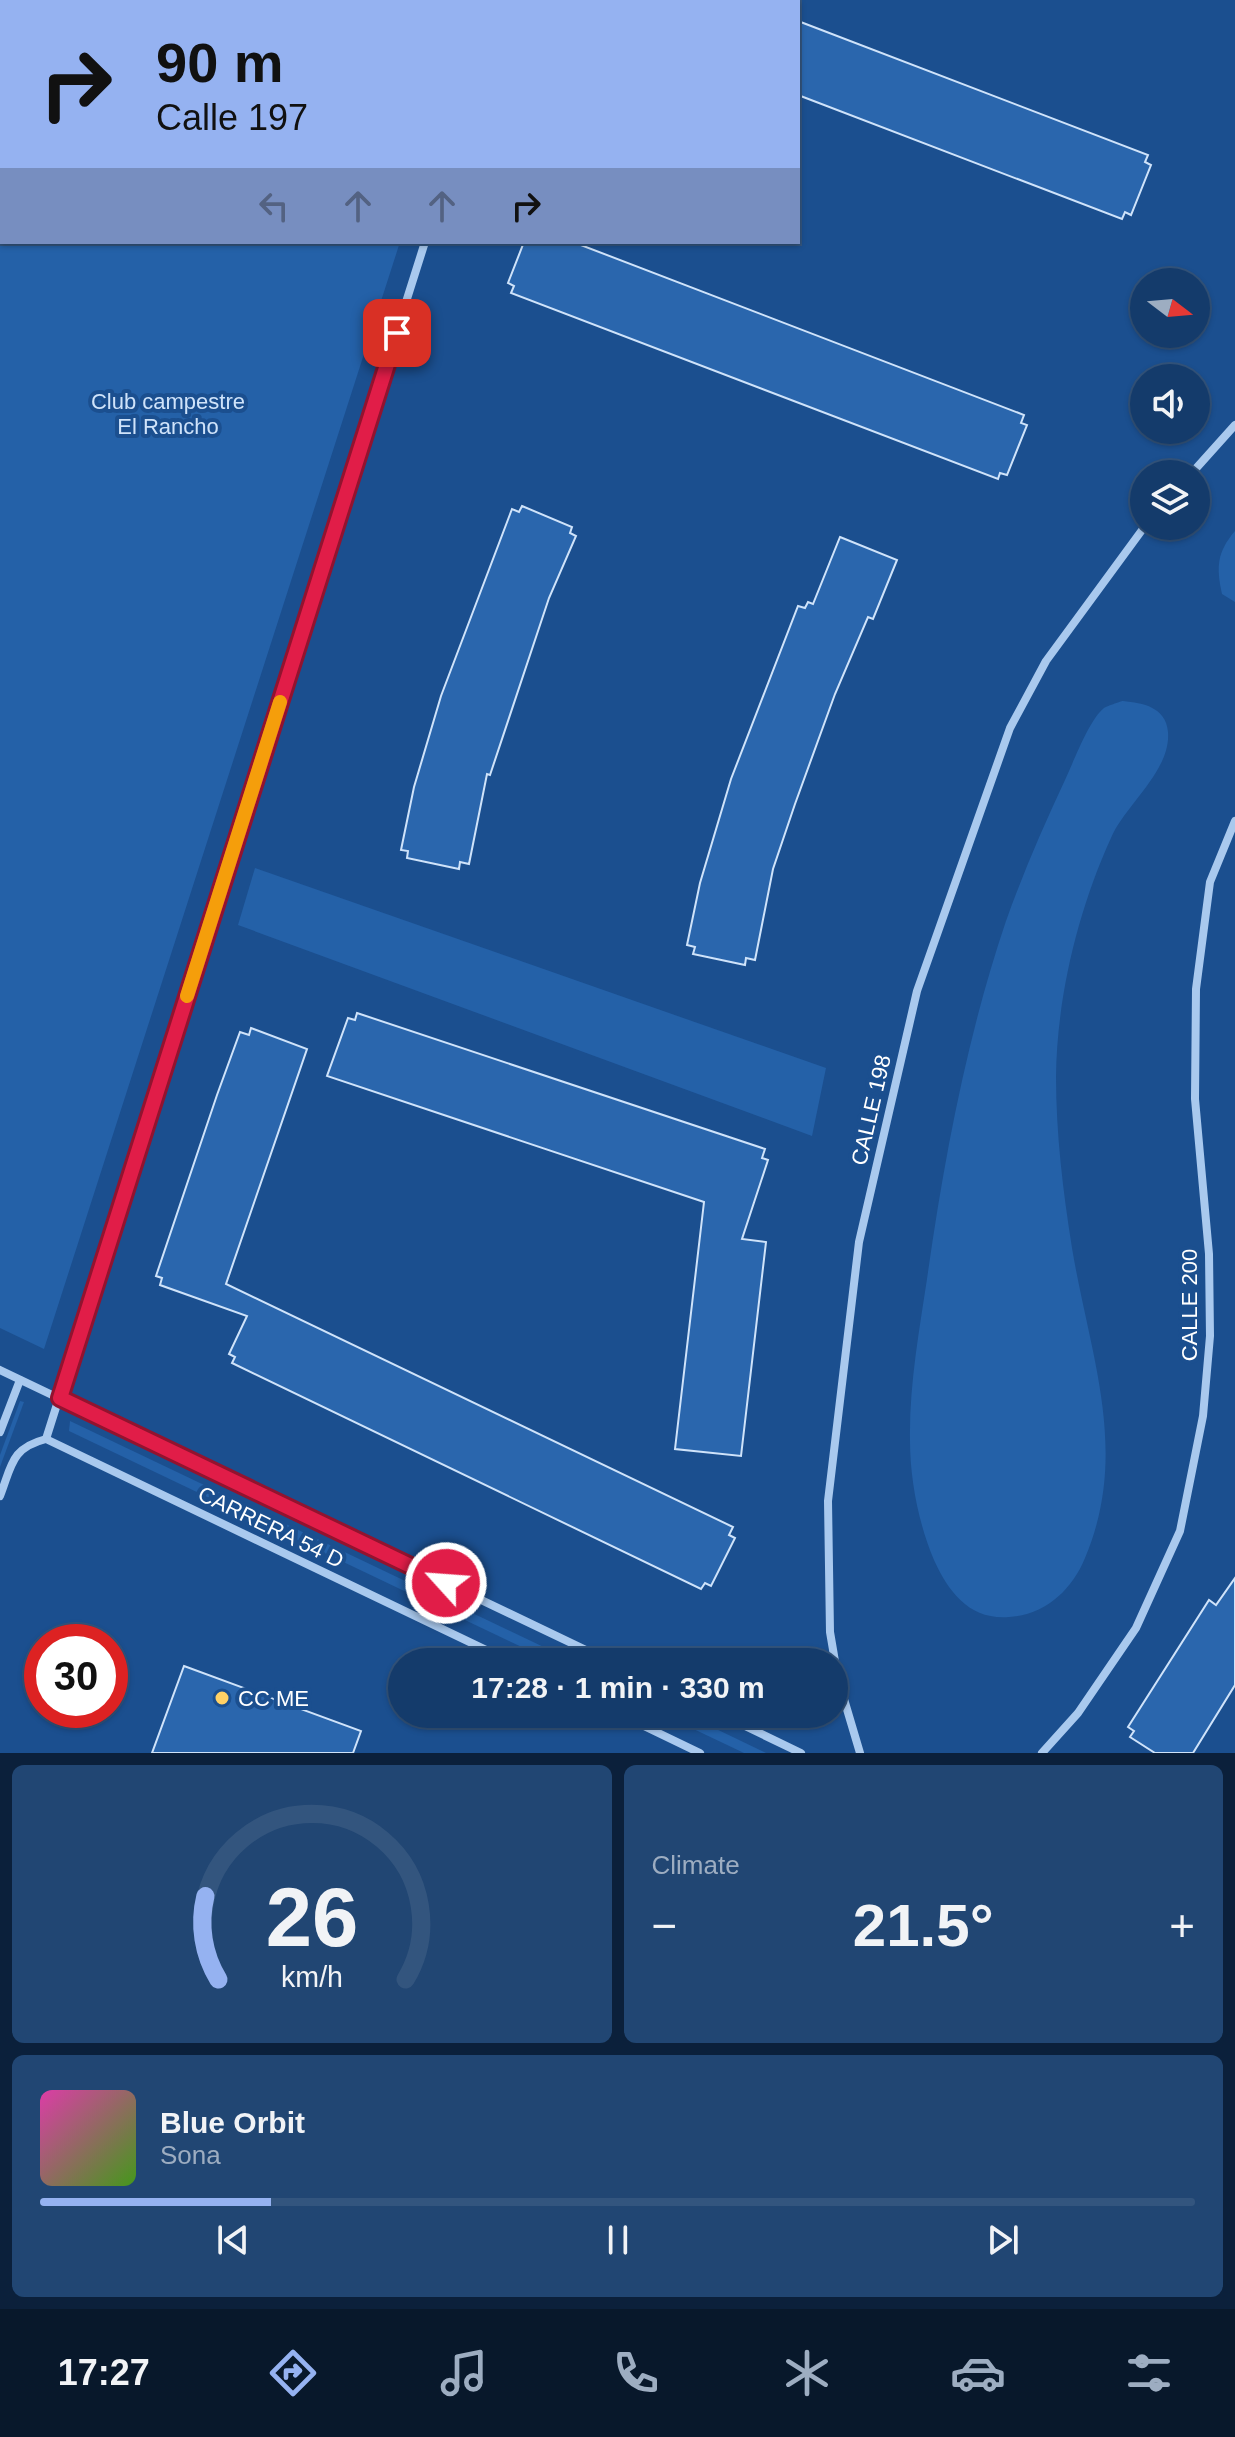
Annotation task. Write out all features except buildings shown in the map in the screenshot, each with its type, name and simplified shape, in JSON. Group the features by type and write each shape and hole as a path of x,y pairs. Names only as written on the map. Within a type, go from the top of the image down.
{"street":[{"path":"0,1496 17,1452 28,1444 46,1439 60,1398 424,244"},
{"path":"1204,460 1235,425"},
{"name":"CALLE 198","path":"860,1753 838,1679 830,1632 828,1501 865,1212 917,991 1010,728 1046,661 1135,540"},
{"name":"CALLE 200","path":"1042,1753 1078,1713 1136,1628 1183,1517 1203,1416 1210,1336 1209,1254 1195,1099 1196,989 1210,882 1235,821"},
{"name":"CARRERA 54 D","path":"0,1370 582,1648"},
{"path":"0,1432 20,1380"},
{"name":"CARRERA 54 D","path":"46,1439 482,1648"},
{"path":"648,1728 700,1753"},
{"path":"749,1728 801,1753"}],"green space":[{"name":"Club campestre El Rancho","path":"0,244 399,244 44,1349 0,1328"},
{"path":"1235,531 1235,602 1222,594 1219,568 1221,553"},
{"path":"1123,701 1146,705 1163,717 1168,732 1167,746 1155,774 1111,838 1089,894 1065,985 1056,1076 1059,1141 1072,1248 1102,1403 1104,1480 1098,1518 1085,1558 1073,1580 1045,1606 1022,1615 995,1617 972,1609 954,1593 934,1560 924,1532 910,1456 911,1400 918,1339 958,1098 992,964 1034,849 1087,731 1104,708"},
{"path":"255,868 826,1068 812,1136 238,925"},
{"path":"20,1401 24,1402 0,1467 0,1455"},
{"path":"70,1421 546,1648 524,1648 69,1431"},
{"path":"691,1728 714,1728 766,1753 744,1753"}],"slow traffic":[{"path":"187,996 280,702"}],"place":[{"name":"CC ME","path":"222,1698"}],"route":[{"path":"397,333 60,1398 446,1583"}]}
